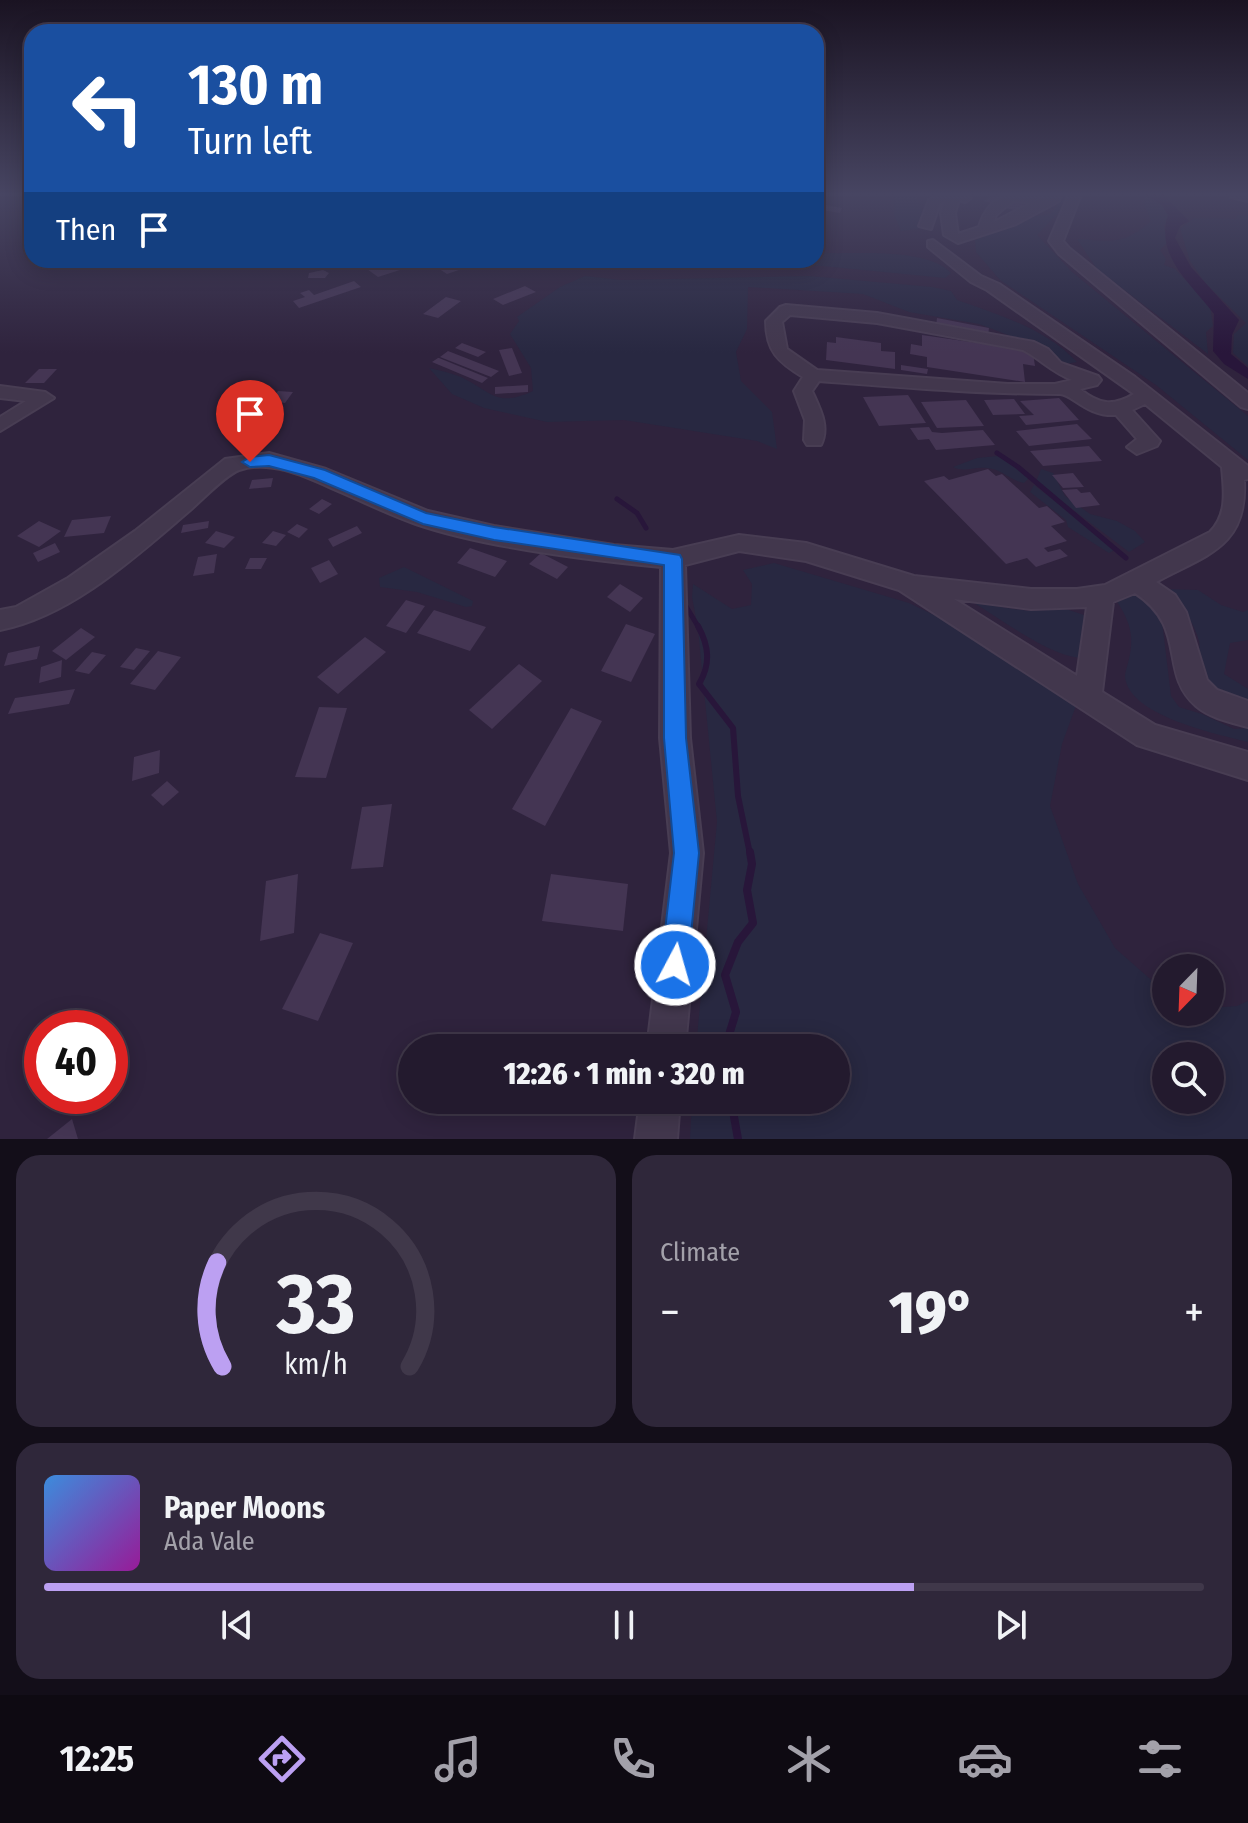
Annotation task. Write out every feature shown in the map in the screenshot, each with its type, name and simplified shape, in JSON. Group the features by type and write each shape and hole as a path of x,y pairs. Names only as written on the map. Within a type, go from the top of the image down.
{"street":[{"path":"942,247 976,279 993,287 1147,395 1238,478 1248,515"},
{"path":"962,247 993,287"},
{"path":"1061,247 1248,403"},
{"path":"1091,381 1055,367 1042,353 1028,346 812,310 786,310 774,321 773,341 781,356 813,375 1008,390 1066,387 1091,381 1117,373"},
{"path":"813,375 803,391 815,420 814,440"},
{"path":"1066,387 1083,403 1108,412 1121,409 1147,395"},
{"path":"0,392 45,398 0,425"},
{"path":"1121,409 1150,441 1137,447"},
{"path":"0,620 21,616 77,585 143,537 232,464 269,460 319,474 423,518 614,554 673,559 739,543 806,552 907,583 1038,599 1101,596 1200,549 1227,531 1235,517 1238,478"},
{"path":"668,1034 687,853 675,738 673,559"},
{"path":"1135,580 1167,602 1174,613 1188,670 1203,695 1228,710 1248,714"},
{"path":"907,583 1147,736 1248,766"},
{"path":"1088,697 1101,596"},
{"path":"656,1139 659,1114"}],"shaded area":[{"path":"976,247 1048,247 1072,272 1248,416 1248,460 1156,385 1000,280 976,252"},
{"path":"1082,247 1163,247 1160,250 1166,259 1164,265 1175,269 1210,305 1213,326 1206,332 1208,354 1097,269"},
{"path":"1167,247 1180,247 1191,267 1239,320 1232,335 1231,354 1248,368 1248,379 1224,364 1213,351 1214,314 1171,257"},
{"path":"1186,247 1248,247 1248,366 1233,353 1234,334 1246,323 1206,284 1190,261"},
{"path":"824,251 927,259 951,273 945,278 824,266"},
{"path":"585,276 621,280 809,276 932,287 951,291 957,300 1036,331 1077,362 1066,364 1037,346 979,324 909,312 863,294 748,287 747,329 736,352 741,381 772,412 777,449 757,441 624,420 547,422 484,408 452,394 429,368 461,377 502,398 533,391 531,368 510,334 519,321 517,317 560,287"},
{"path":"998,456 1016,464 1028,479 1024,483 992,469 953,467 977,458"},
{"path":"1041,469 1053,473 1065,496 1090,514 1117,521 1135,531 1145,542 1129,552 1036,482"},
{"path":"1034,485 1116,549 1109,553 1068,527 1066,520 1030,492"},
{"path":"774,563 909,603 982,638 1077,703 1062,744 1050,806 1078,884 1115,948 1152,981 1152,1026 1224,1026 1224,1007 1248,1001 1248,1139 690,1139 691,1114 850,1114 850,1034 697,1034 717,822 693,584 732,609 751,605 752,584 743,570"},
{"path":"404,567 473,601 472,606 466,607 417,592 380,587 379,578"},
{"path":"1164,589 1198,590 1221,605 1243,612 1248,610 1248,640 1230,643 1224,674 1248,689 1248,702 1223,694 1210,685 1198,660 1197,633 1185,613"},
{"path":"1125,594 1150,598 1162,621 1171,696 1179,707 1234,729 1248,728 1248,742 1176,721 1158,713 1130,691 1125,677 1131,635 1116,600"},
{"path":"974,603 1029,611 1066,609 1084,615 1090,622 1082,658 1041,645"}],"building":[{"path":"402,268 403,269 378,277 367,269"},
{"path":"438,268 465,268 447,274"},
{"path":"323,270 329,273 325,278 308,278 309,273"},
{"path":"354,281 361,287 299,308 293,301 305,297 300,293 309,290 314,295"},
{"path":"525,286 536,292 503,305 493,299"},
{"path":"446,297 461,301 438,318 423,314"},
{"path":"937,318 989,328 988,336 936,326"},
{"path":"922,335 1020,349 1033,353 1035,366 1023,364 1025,382 927,367 927,357 910,354 911,344 922,346"},
{"path":"836,337 881,343 881,351 895,352 895,369 826,360 827,342 836,343"},
{"path":"462,343 486,352 478,357 455,348"},
{"path":"512,348 522,373 509,376 499,350"},
{"path":"448,351 499,371 491,377 440,357"},
{"path":"438,358 488,378 482,383 432,362"},
{"path":"901,365 928,369 927,374 901,370"},
{"path":"39,369 57,369 44,383 25,383"},
{"path":"528,385 528,392 495,394 495,387"},
{"path":"278,391 293,392 285,403 270,401"},
{"path":"908,395 926,423 879,426 863,397"},
{"path":"1059,398 1079,420 1026,425 1019,416 1034,415 1020,401"},
{"path":"1014,399 1025,414 993,415 984,400"},
{"path":"966,400 984,426 937,428 921,402"},
{"path":"1077,424 1092,439 1029,446 1016,431"},
{"path":"929,427 932,432 942,433 983,430 995,445 936,450 929,439 918,440 910,428"},
{"path":"258,432 275,435 265,445 248,442"},
{"path":"1089,446 1102,461 1043,466 1030,451"},
{"path":"988,469 996,476 1002,474 1039,508 1047,506 1065,522 1051,526 1067,541 1044,548 1048,552 1060,549 1068,556 1036,567 1027,558 1006,564 924,481 944,476 949,480"},
{"path":"1073,473 1084,487 1063,488 1052,475"},
{"path":"273,478 271,487 249,489 252,480"},
{"path":"1077,489 1081,493 1090,492 1100,505 1076,508 1062,490"},
{"path":"322,499 332,504 319,514 309,509"},
{"path":"111,516 104,533 64,537 72,520"},
{"path":"39,521 61,531 39,547 17,536"},
{"path":"209,521 208,528 181,533 183,525"},
{"path":"297,524 308,529 299,538 287,532"},
{"path":"357,526 362,533 333,547 328,539"},
{"path":"216,531 235,537 224,548 205,543"},
{"path":"273,531 286,535 276,546 262,543"},
{"path":"55,543 60,552 38,562 33,553"},
{"path":"470,548 507,561 495,577 457,563"},
{"path":"541,553 568,567 557,579 529,564"},
{"path":"217,554 214,573 193,576 198,557"},
{"path":"250,558 267,558 261,569 245,569"},
{"path":"329,560 338,574 320,583 311,568"},
{"path":"620,584 643,598 630,612 607,597"},
{"path":"406,600 425,606 406,633 386,626"},
{"path":"434,610 486,627 470,651 417,633"},
{"path":"626,624 655,634 631,682 601,671"},
{"path":"81,628 95,637 66,660 52,651"},
{"path":"365,637 386,652 338,694 317,677"},
{"path":"40,646 37,659 4,666 8,653"},
{"path":"136,648 150,651 134,670 120,667"},
{"path":"158,651 181,657 155,690 130,684"},
{"path":"92,652 106,655 89,674 75,671"},
{"path":"62,660 61,677 39,683 41,667"},
{"path":"519,664 542,681 492,729 469,710"},
{"path":"75,689 69,704 8,714 15,698"},
{"path":"319,707 347,708 326,778 295,777"},
{"path":"571,708 602,721 545,826 512,809"},
{"path":"160,750 159,773 132,781 134,757"},
{"path":"167,781 179,792 163,806 151,795"},
{"path":"392,804 383,867 351,869 362,807"},
{"path":"298,874 294,933 260,941 266,881"},
{"path":"551,874 628,884 623,931 542,921"},
{"path":"320,933 353,943 318,1021 282,1009"},
{"path":"72,1119 78,1139 47,1139"}],"waterway":[{"path":"997,453 1126,558"},
{"path":"617,499 637,513 646,528"},
{"path":"684,603 698,627"},
{"path":"698,627 707,655 699,684 733,728 738,796 750,854"},
{"path":"729,1034 736,1012 725,975 738,942 753,923 747,890 752,864 750,852"},
{"path":"734,1114 738,1139"}],"route":[{"path":"250,462 269,460 319,474 423,518 494,534 614,554 673,559 675,738 687,853 675,965"}]}
